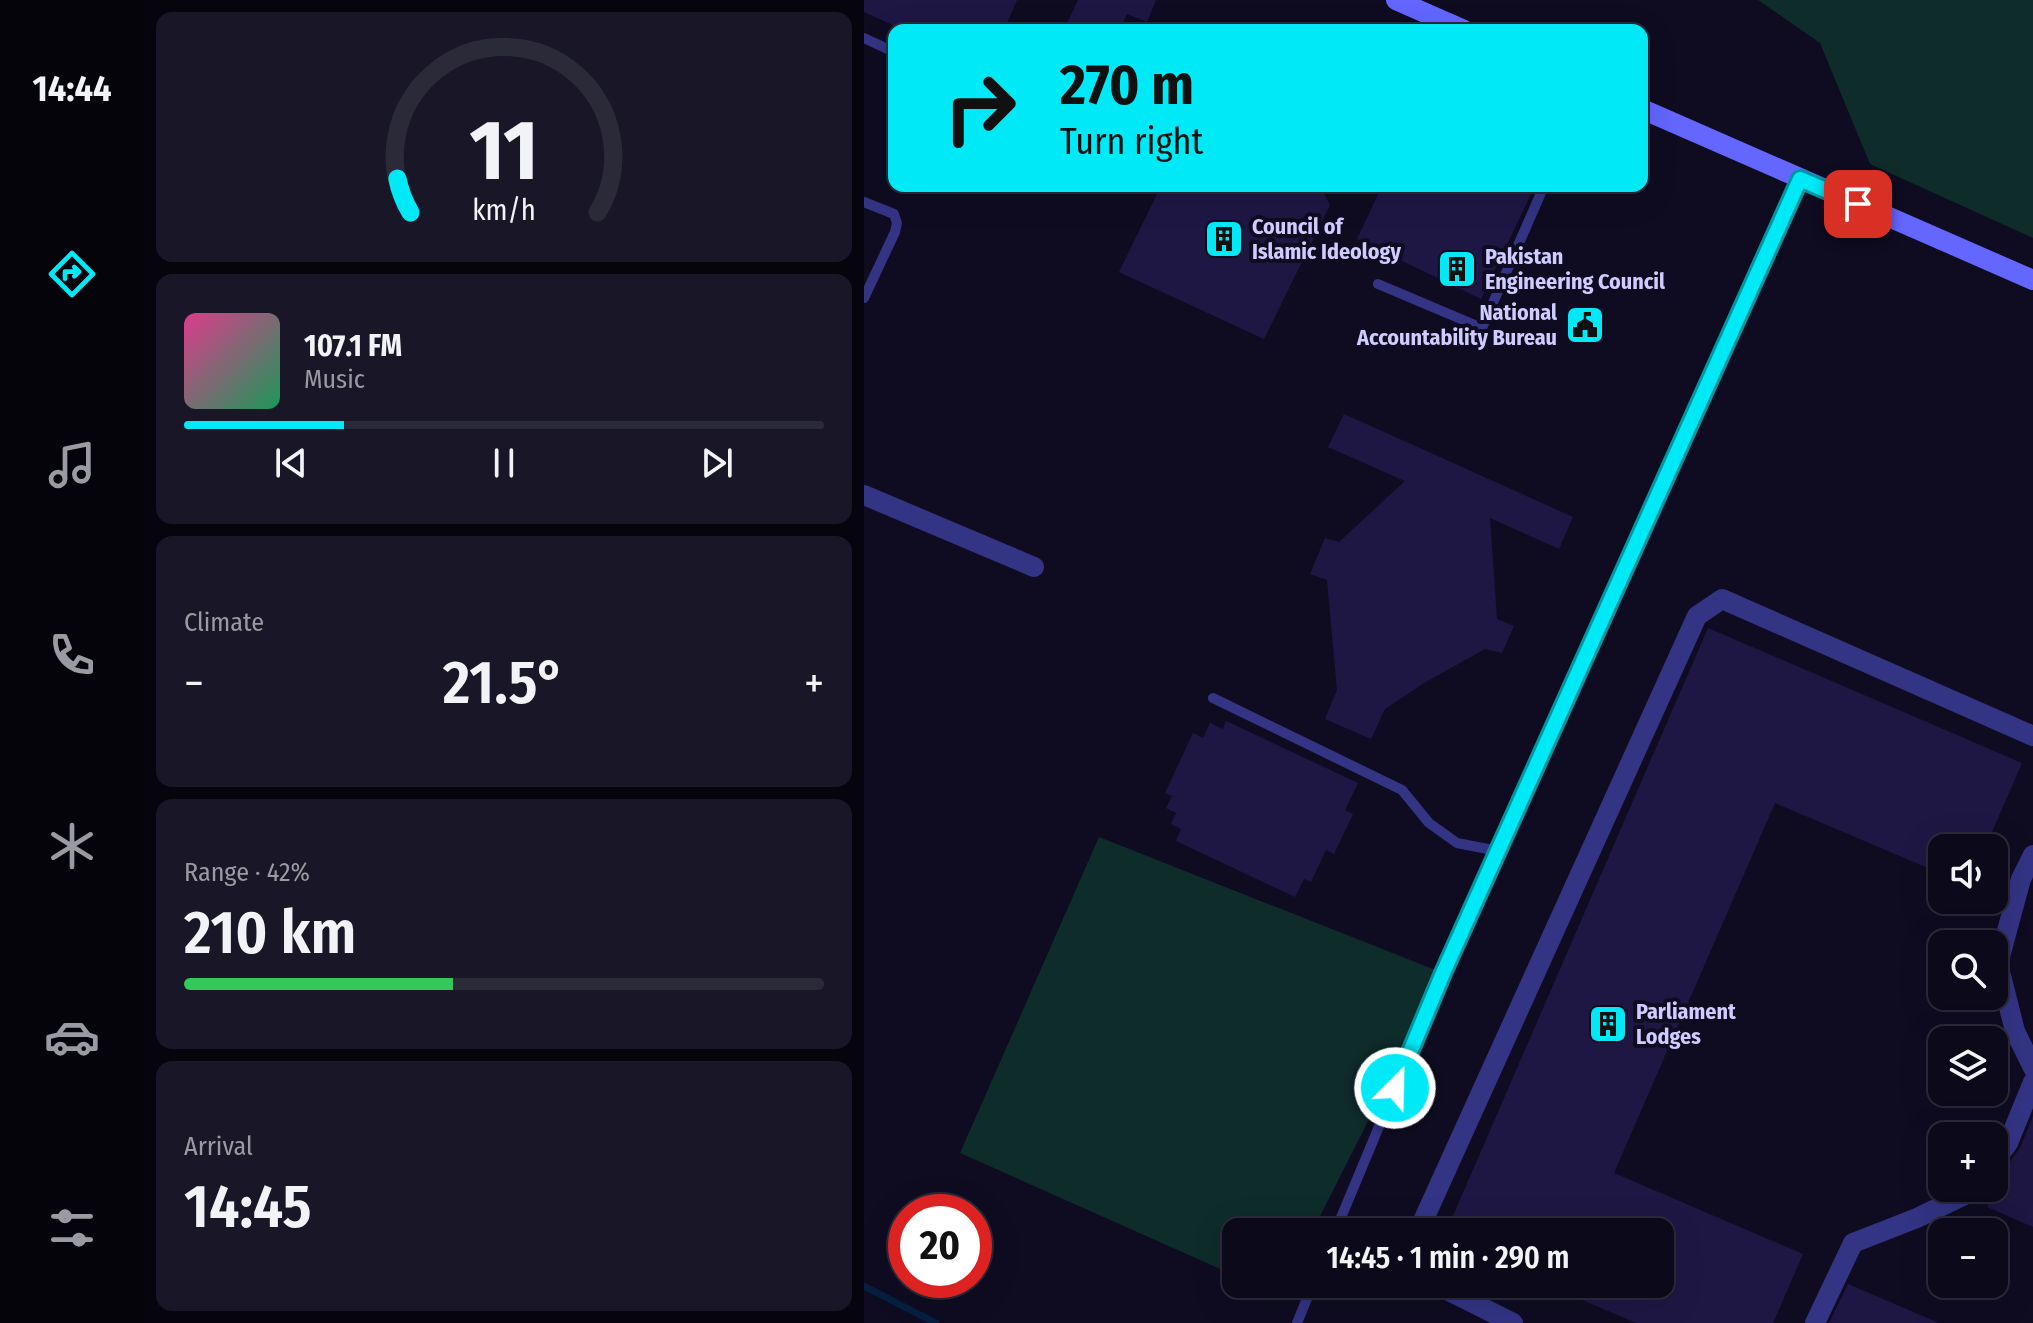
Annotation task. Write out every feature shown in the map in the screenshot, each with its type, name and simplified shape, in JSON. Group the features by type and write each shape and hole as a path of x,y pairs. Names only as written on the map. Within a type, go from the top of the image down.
{"street":[{"path":"1396,0 1450,24"},
{"path":"1648,112 2033,280"},
{"path":"864,495 1034,567"},
{"path":"1424,1218 1697,616 1722,599 2033,736"},
{"path":"2033,855 2021,879 1998,964 2015,1031 2033,1068"},
{"path":"2008,1143 2033,1082"},
{"path":"1815,1323 1853,1243 1950,1202"},
{"path":"1463,1298 1513,1323"}],"lane":[{"path":"864,38 888,49"},
{"path":"1341,1218 1443,973 1800,179"},
{"path":"1378,284 1482,328 1541,192"},
{"path":"864,202 894,214 897,223 864,298"},
{"path":"1213,698 1402,790 1429,823 1457,843 1498,851"},
{"path":"1297,1323 1307,1298"}],"green space":[{"path":"1758,0 2033,0 2033,238 1870,164 1820,43"},
{"path":"1099,837 1443,973 1319,1218 1222,1218 1222,1270 960,1153"}],"building":[{"path":"864,0 1017,0 1007,24 891,24 864,12"},
{"path":"1078,0 1156,0 1147,22 1127,14 1123,24 1067,24"},
{"name":"Council of Islamic Ideology","path":"1158,192 1323,192 1330,205 1264,339 1119,272"},
{"name":"Pakistan Engineering Council","path":"1379,192 1532,192 1481,299 1357,239"},
{"path":"1344,414 1573,517 1559,549 1490,518 1497,619 1514,626 1502,653 1485,649 1424,683 1385,709 1371,739 1325,719 1337,690 1327,580 1310,574 1325,538 1339,542 1405,481 1328,447"},
{"name":"Parliament Lodges","path":"1708,628 2022,763 1991,834 1928,834 1928,868 1775,803 1614,1173 1803,1254 1773,1323 1636,1323 1578,1298 1674,1298 1674,1218 1452,1218"},
{"path":"1226,721 1358,783 1345,810 1353,814 1334,854 1326,850 1311,882 1304,879 1295,897 1176,841 1181,829 1171,824 1176,813 1166,808 1172,796 1165,793 1193,733 1203,738 1210,723 1223,729"},
{"path":"2033,1116 2033,1227 1987,1207 1989,1202 2008,1202 2008,1164 2020,1148"},
{"path":"1848,1284 1939,1323 1829,1323"}],"waterway":[{"path":"864,1286 936,1323"}],"place":[{"name":"Council of Islamic Ideology","path":"1224,239"},
{"name":"Pakistan Engineering Council","path":"1457,269"},
{"name":"National Accountability Bureau","path":"1585,325"},
{"name":"Parliament Lodges","path":"1608,1024"}],"route":[{"path":"1395,1088 1443,973 1800,179 1858,204"}]}
